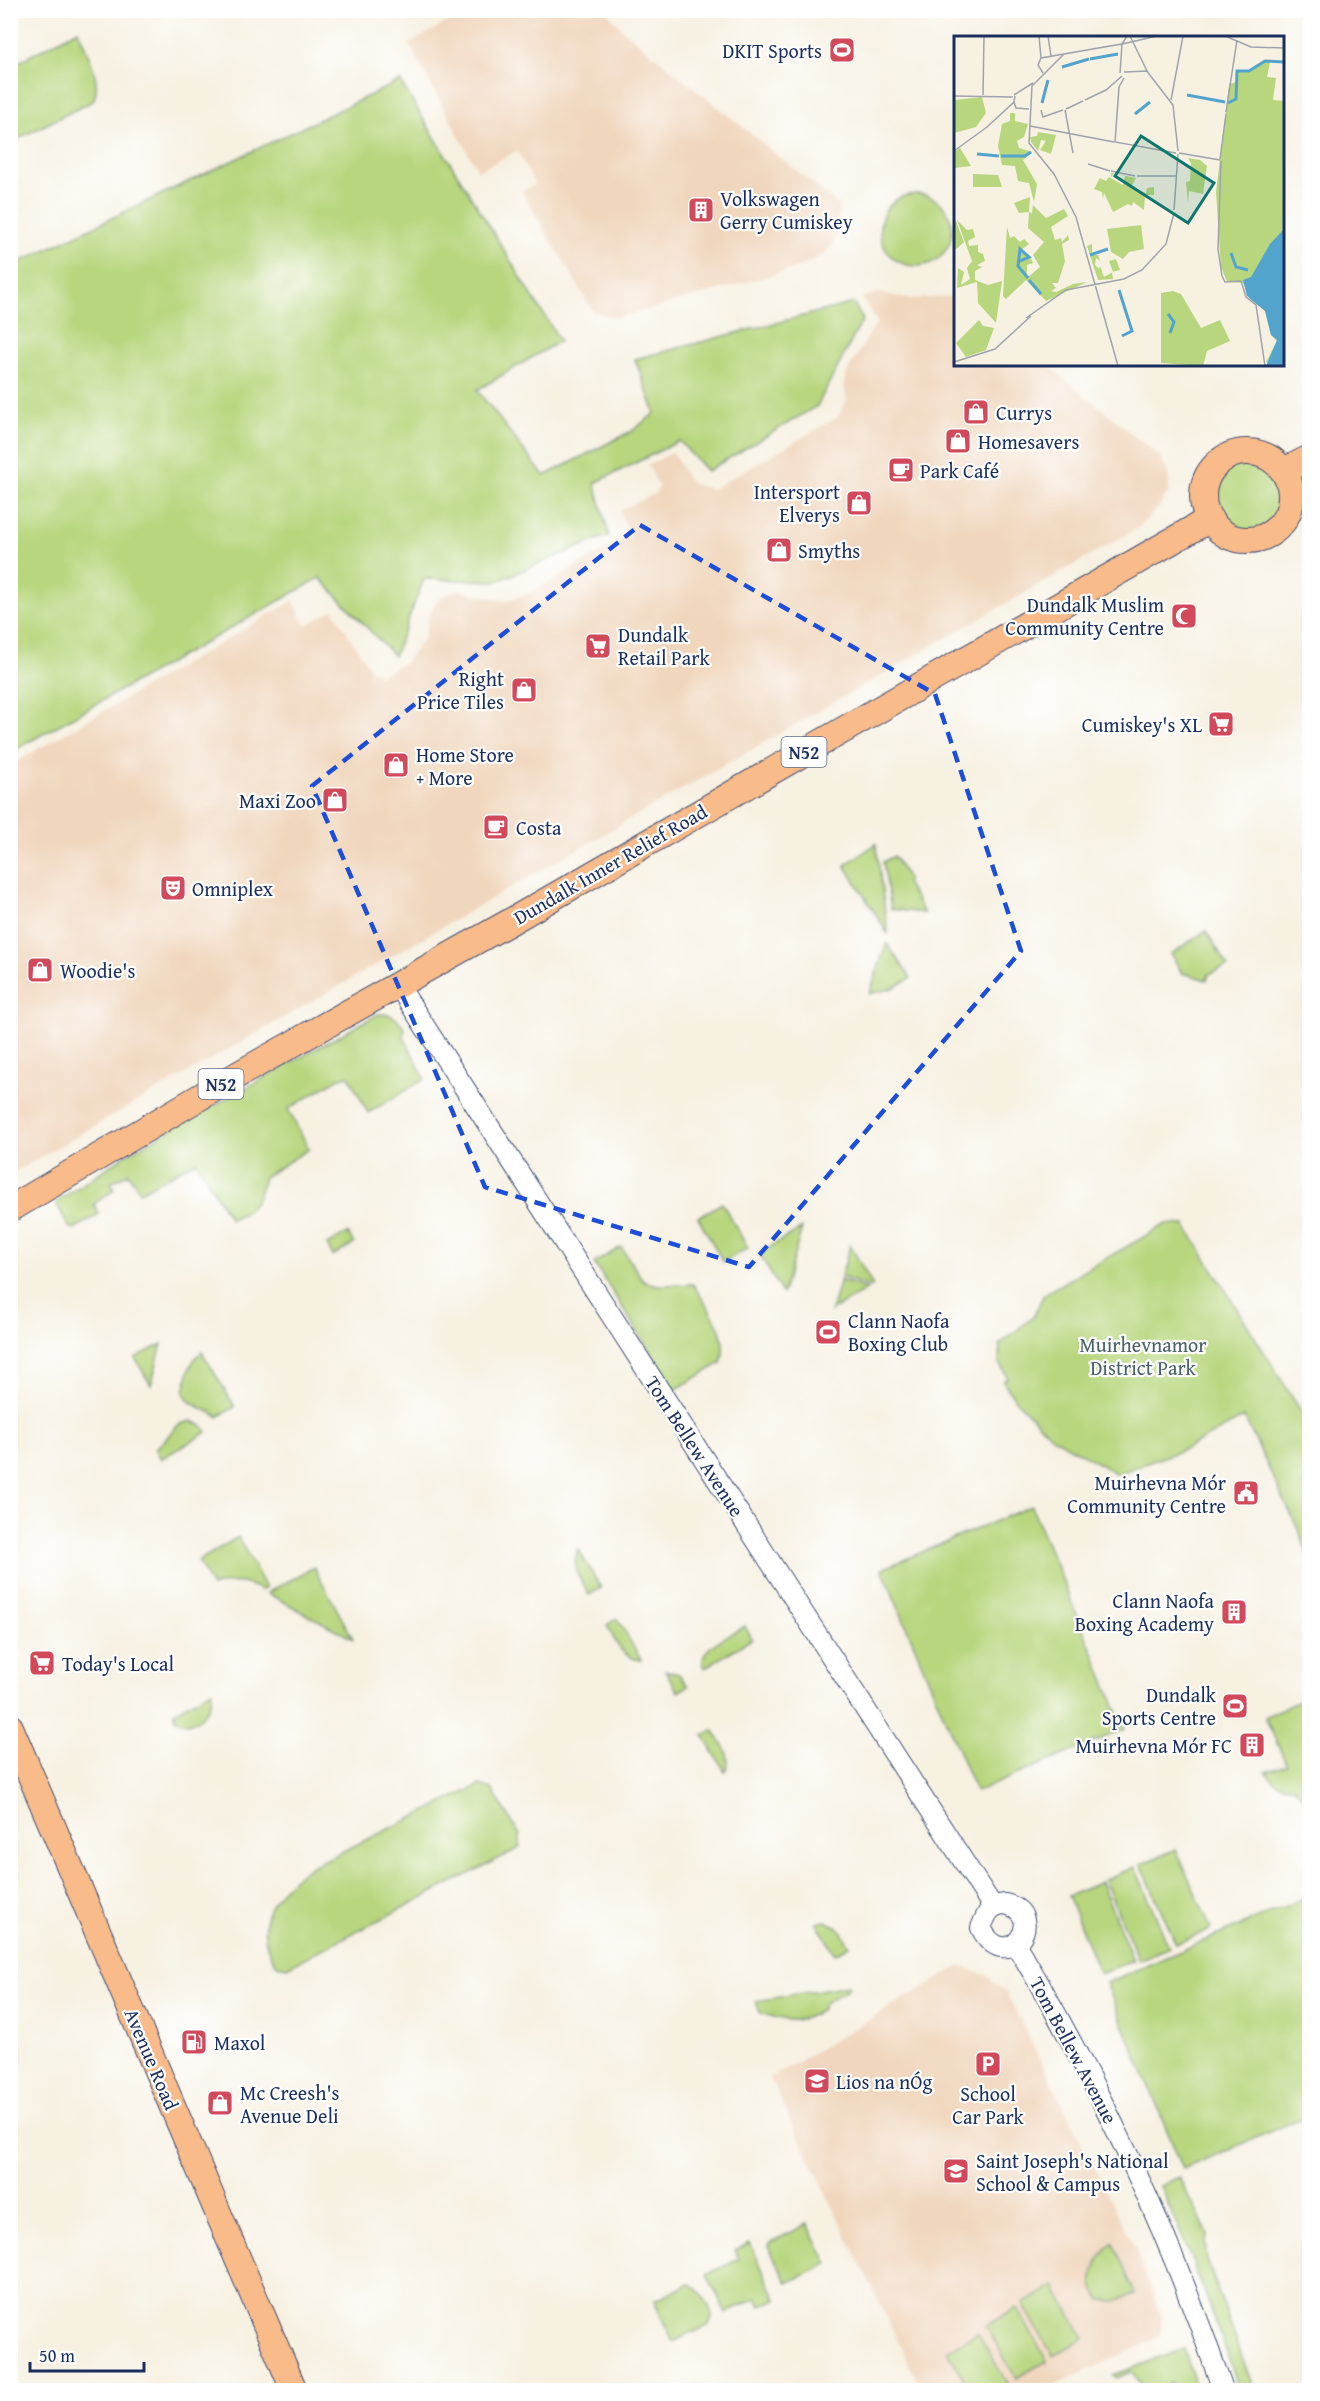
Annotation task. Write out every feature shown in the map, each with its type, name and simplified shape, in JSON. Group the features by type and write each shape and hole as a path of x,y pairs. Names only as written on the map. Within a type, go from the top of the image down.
{"main road":[{"path":"1239,452 1254,452 1275,461 1284,471 1291,489 1290,506 1280,526 1271,533 1254,540 1242,540 1223,533 1210,519 1204,506 1203,492 1206,478 1220,460 1239,452"},
{"path":"1284,471 1310,458"},
{"name":"Dundalk Inner Relief Road","path":"10,1209 239,1074 1210,519"},
{"name":"Avenue Road","path":"10,1727 294,2391"}],"street":[{"name":"Tom Bellew Avenue","path":"398,985 993,1907"},
{"path":"1005,1904 1022,1914 1025,1927 1020,1940 1015,1944 1002,1947 986,1938 981,1928 984,1918 993,1907 1005,1904"},
{"name":"Tom Bellew Avenue","path":"1015,1944 1034,1973 1100,2097 1148,2198 1205,2337 1223,2391"}],"highlighted area":[{"path":"640,525 935,694 1021,951 749,1267 485,1187 312,786"}],"shaded area":[{"path":"469,10 606,11 624,31 839,205 838,236 825,254 797,268 618,318 594,313 522,191 535,184 517,151 478,171 409,44"},
{"path":"878,293 909,299 954,296 954,366 1049,366 1159,456 1168,473 1169,491 1159,507 1138,528 11,1174 11,765 293,601 306,625 333,610 370,669 380,675 406,662 425,636 429,614 439,599 457,590 504,601 528,594 631,535 619,511 656,493 659,487 648,465 673,452 686,477 694,485 712,489 838,417 847,400 844,386 846,374 877,322 862,298"},
{"name":"Saint Joseph's National School & Campus","path":"960,1966 986,1975 1007,1994 1135,2248 1162,2318 1161,2336 1045,2390 922,2390 770,2078"}],"green space":[{"path":"78,30 95,75 96,93 93,101 11,142 11,66"},
{"path":"400,81 560,341 477,390 544,476 632,431 655,413 635,359 853,303 863,319 817,406 707,471 679,441 595,483 609,535 497,581 424,579 394,656 320,578 11,752 11,266"},
{"path":"916,194 930,197 942,204 949,216 952,230 949,244 942,256 930,263 916,266 902,263 890,256 883,244 880,230 883,216 890,204 902,197"},
{"path":"1247,460 1267,466 1277,476 1283,496 1277,516 1267,526 1247,532 1227,526 1217,516 1211,496 1217,476 1227,466"},
{"path":"876,844 888,934 845,865"},
{"path":"894,856 908,879 906,883 924,913 891,909 883,862"},
{"path":"1206,931 1228,966 1209,974 1207,980 1182,973 1171,954"},
{"path":"887,944 911,978 893,988 869,994 883,953"},
{"path":"378,1014 398,1019 405,1030 403,1035 425,1079 368,1113 349,1076 341,1077 288,1109 309,1149 264,1177 254,1204 245,1213 230,1219 196,1161 140,1192 128,1173 111,1183 114,1190 94,1204 99,1214 74,1229 69,1227 56,1203 58,1201 127,1154"},
{"path":"722,1203 748,1248 723,1262 698,1217"},
{"name":"Muirhevnamor District Park","path":"1166,1224 1185,1225 1309,1424 1309,1558 1300,1533 1244,1417 1185,1449 1117,1474 1052,1437 1016,1401 1003,1381 1008,1378 999,1363 1000,1344 1033,1317 1044,1294"},
{"path":"802,1228 783,1293 782,1293 759,1253"},
{"path":"348,1233 354,1244 333,1256 327,1245"},
{"path":"850,1245 873,1286 841,1277"},
{"path":"621,1247 644,1282 659,1285 693,1284 720,1332 723,1342 721,1363 675,1390 594,1263"},
{"path":"840,1280 868,1289 831,1311"},
{"path":"162,1344 151,1385 135,1358"},
{"path":"202,1352 235,1407 218,1417 190,1402 184,1392 191,1365"},
{"path":"191,1421 201,1425 207,1432 161,1459 155,1448 165,1441 178,1426"},
{"path":"1031,1506 1125,1729 976,1792 882,1569"},
{"path":"238,1537 266,1588 261,1590 237,1582 212,1587 198,1561"},
{"path":"578,1549 601,1588 589,1595 579,1578 576,1567"},
{"path":"314,1567 353,1639 267,1593"},
{"path":"617,1618 641,1660 628,1656 616,1642 607,1625"},
{"path":"745,1626 752,1639 704,1668 705,1654 710,1648 716,1642"},
{"path":"665,1670 679,1674 688,1686 678,1692"},
{"path":"212,1690 209,1704 202,1716 191,1722 177,1720 174,1712"},
{"path":"1309,1695 1309,1804 1294,1787 1279,1784 1265,1772 1287,1765 1265,1717"},
{"path":"713,1730 727,1755 725,1771 703,1735"},
{"path":"480,1785 492,1789 520,1835 518,1849 287,1967 277,1965 265,1936 265,1923 274,1899 294,1878 306,1869"},
{"path":"1176,1849 1211,1929 1176,1944 1141,1864"},
{"path":"1135,1867 1169,1947 1139,1960 1104,1880"},
{"path":"1101,1882 1133,1960 1100,1974 1068,1896"},
{"path":"1309,1896 1309,2115 1183,2169 1106,1983"},
{"path":"825,1921 838,1927 850,1946 835,1954 817,1923"},
{"path":"848,1985 849,1988 824,2003 822,2009 799,2020 786,2020 760,2013 756,2001"},
{"path":"1179,2177 1208,2234 1205,2242 1207,2260 1254,2390 1239,2390 1222,2338 1160,2186"},
{"path":"808,2224 828,2264 788,2283 768,2246 769,2243"},
{"path":"1113,2242 1135,2294 1115,2301 1101,2300 1093,2285 1094,2270"},
{"path":"750,2243 776,2299 761,2306 757,2298 726,2313 707,2274 739,2259 735,2250"},
{"path":"689,2284 696,2288 707,2302 712,2319 708,2326 673,2342 654,2301"},
{"path":"1054,2286 1084,2338 1053,2356 1023,2304"},
{"path":"1017,2308 1047,2361 1016,2378 986,2326"},
{"path":"978,2333 1008,2385 999,2390 970,2390 947,2350"},
{"path":"1184,2349 1197,2390 1174,2390 1170,2382 1154,2390 1145,2390 1131,2372 1117,2378 1113,2375"}],"place":[{"name":"DKIT Sports","path":"842,50"},
{"name":"Volkswagen Gerry Cumiskey","path":"701,210"},
{"name":"Currys","path":"976,412"},
{"name":"Homesavers","path":"958,441"},
{"name":"Park Café","path":"901,470"},
{"name":"Intersport Elverys","path":"859,503"},
{"name":"Smyths","path":"779,550"},
{"name":"Dundalk Muslim Community Centre","path":"1184,616"},
{"name":"Dundalk Retail Park","path":"598,646"},
{"name":"Right Price Tiles","path":"524,690"},
{"name":"Cumiskey's XL","path":"1221,724"},
{"name":"Home Store + More","path":"396,765"},
{"name":"Maxi Zoo","path":"335,800"},
{"name":"Costa","path":"496,827"},
{"name":"Omniplex","path":"173,888"},
{"name":"Woodie's","path":"40,970"},
{"name":"Clann Naofa Boxing Club","path":"828,1332"},
{"name":"Muirhevna Mór Community Centre","path":"1246,1493"},
{"name":"Clann Naofa Boxing Academy","path":"1234,1612"},
{"name":"Today's Local","path":"42,1663"},
{"name":"Dundalk Sports Centre","path":"1235,1706"},
{"name":"Muirhevna Mór FC","path":"1252,1745"},
{"name":"Maxol","path":"194,2042"},
{"name":"School Car Park","path":"988,2064"},
{"name":"Lios na nÓg","path":"817,2081"},
{"name":"Mc Creesh's Avenue Deli","path":"220,2103"},
{"name":"Saint Joseph's National School & Campus","path":"956,2171"}]}
